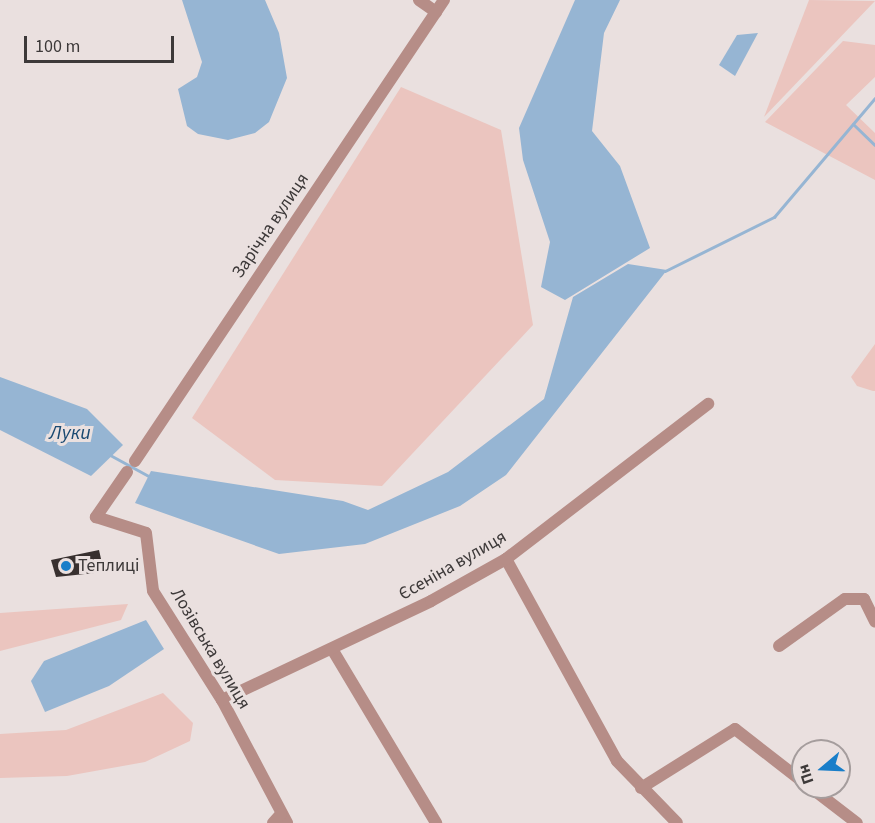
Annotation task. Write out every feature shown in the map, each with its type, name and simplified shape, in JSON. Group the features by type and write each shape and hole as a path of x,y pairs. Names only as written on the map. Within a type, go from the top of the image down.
{"street":[{"path":"419,0 436,12"},
{"name":"Зарічна вулиця","path":"135,461 444,0"},
{"name":"Єсеніна вулиця","path":"222,700 332,649 506,559 708,404"},
{"name":"Лозівська вулиця","path":"127,472 96,517 146,533 153,591 222,700 280,820"},
{"path":"506,559 617,761 677,823"},
{"path":"779,646 845,599 864,599 875,622"},
{"path":"332,649 436,823"},
{"path":"641,788 735,729 791,773"},
{"path":"825,799 856,823"}],"shaded area":[{"path":"809,0 875,1 764,117"},
{"path":"843,41 875,45 875,77 846,105 875,133 875,180 765,122"},
{"path":"401,87 501,130 533,325 382,486 275,480 192,418"},
{"path":"875,344 875,391 873,391 857,386 851,377"},
{"path":"128,604 121,620 0,651 0,613"},
{"path":"163,693 193,723 190,741 145,762 67,776 0,778 0,734 66,730"}],"water":[{"path":"182,0 265,0 279,33 287,78 269,122 255,133 228,140 198,134 187,126 178,89 197,77 202,62"},
{"path":"575,0 620,0 604,33 592,131 620,166 650,248 565,300 541,287 550,242 523,160 519,128"},
{"path":"758,33 735,76 719,65 737,35"},
{"path":"628,264 667,270 506,475 460,506 365,544 279,554 135,503 151,471 343,501 368,510 448,472 544,399 573,297"},
{"name":"Луки","path":"0,377 87,409 123,445 91,476 0,430"},
{"path":"146,620 164,649 109,686 45,712 31,681 44,661"}],"building":[{"path":"99,550 104,572 56,577 51,560"}],"waterway":[{"path":"665,271 774,217 875,98"},
{"path":"853,124 875,145"},
{"path":"110,455 152,478"}],"place":[{"name":"Теплиці","path":"66,566"}]}
